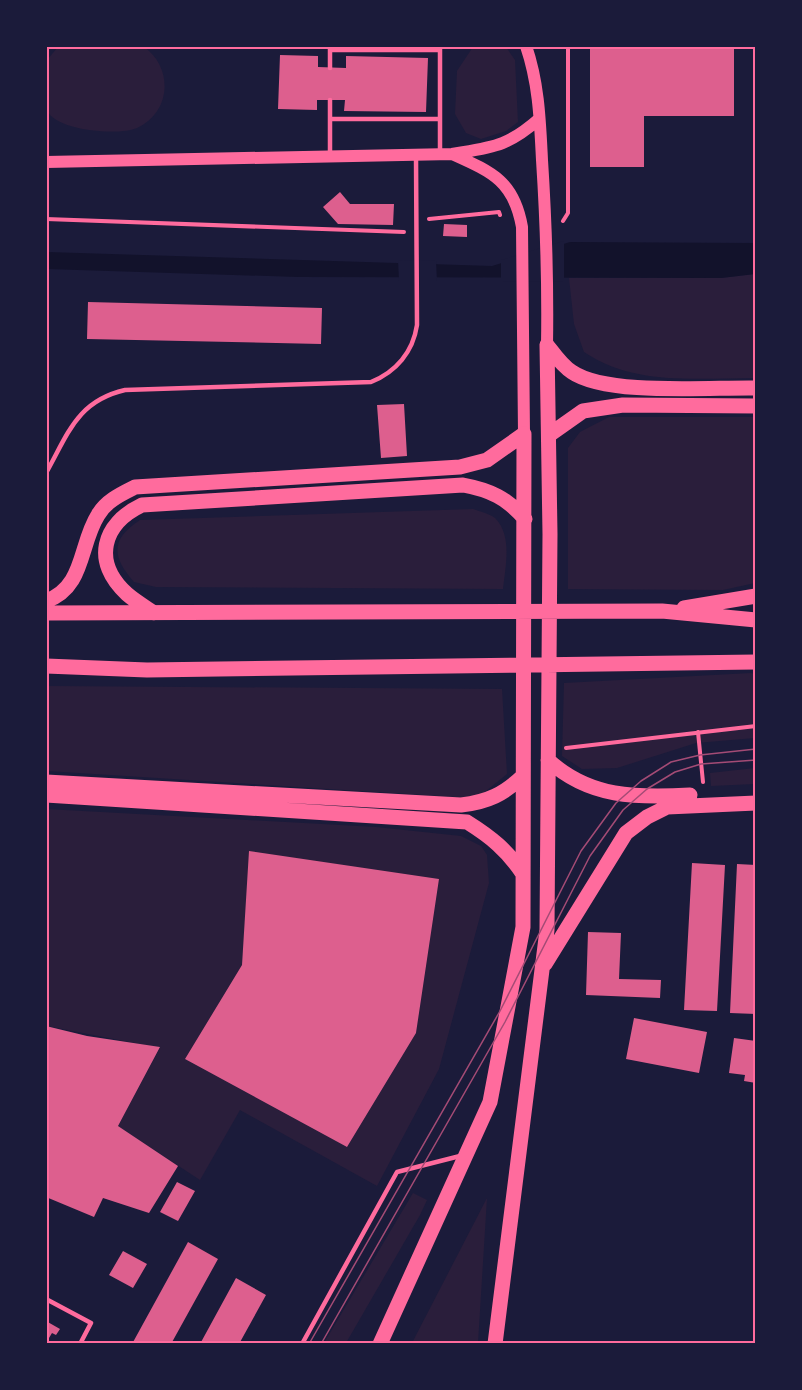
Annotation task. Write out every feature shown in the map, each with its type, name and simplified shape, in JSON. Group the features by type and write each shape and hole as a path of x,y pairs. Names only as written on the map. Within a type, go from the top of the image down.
{"main road":[{"path":"495,1344 547,930 550,534 547,325 553,227 539,119 536,75 526,46"},
{"path":"46,162 446,154 498,146 518,138 539,119"},
{"path":"380,1344 490,1102 523,927 525,526 522,227 519,208 504,183 490,171 446,154"},
{"path":"547,345 570,372 591,382 622,386 756,388"},
{"path":"549,435 583,411 623,405 756,406"},
{"path":"46,601 69,586 78,572 88,535 99,513 114,498 135,487 460,467 487,460 524,434"},
{"path":"154,612 127,594 112,577 105,548 106,539 113,526 124,514 142,505 463,484 487,489 503,497 525,526"},
{"path":"662,611 756,596"},
{"path":"46,613 662,611 756,620"},
{"path":"46,666 147,670 756,662"},
{"path":"548,760 566,777 589,787 615,793 658,796 756,793"},
{"path":"46,782 461,805 485,802 506,792 523,776"},
{"path":"46,795 467,822 490,836 509,853 523,874"},
{"path":"542,969 609,859 626,833 633,827 667,807 756,803"}],"lane":[{"path":"330,68 330,48 440,48 440,119 446,154"},
{"path":"330,100 330,156"},
{"path":"330,119 440,119"},
{"path":"46,473 81,412 108,394 125,390 371,382 385,376 399,364 415,338 418,309 416,154"},
{"path":"302,1344 397,1172 466,1155"},
{"path":"46,1299 91,1323 80,1344"}],"path":[{"path":"553,227 568,213 567,46"},
{"path":"46,219 400,233 434,216 499,212 502,219"},
{"path":"549,742 564,748 756,726"},
{"path":"698,732 704,795"}],"shaded area":[{"path":"58,47 144,47 160,66 164,77 162,101 157,111 149,121 137,128 116,132 74,127 52,117 46,105 45,79 47,60"},
{"path":"473,47 506,47 515,60 518,122 506,131 481,139 466,133 455,114 457,71"},
{"path":"570,242 756,243 755,274 721,278 298,277 47,269 47,252 492,266"},
{"path":"755,274 755,378 689,379 645,375 603,363 584,352 574,324 569,278 721,278"},
{"path":"609,417 755,417 755,583 723,590 568,589 568,448 580,432"},
{"path":"473,509 495,518 501,525 506,543 503,589 156,587 134,582 126,573 118,556 119,541 130,527 140,520"},
{"path":"755,674 755,738 696,743 617,768 582,769 562,756 564,683"},
{"path":"46,686 502,689 507,774 481,795 471,798 47,771"},
{"path":"755,768 755,784 711,786 710,773"},
{"path":"46,809 376,827 461,836 481,846 487,855 489,883 439,1069 377,1186 240,1110 200,1180 118,1126 160,1048 47,1026","holes":["250,852 439,879 416,1033 347,1147 185,1059 242,965"]},
{"path":"413,1193 427,1200 346,1343 324,1343"},
{"path":"487,1198 478,1343 412,1343"}],"pier":[{"path":"564,241 564,281 501,282 501,260"},
{"path":"398,260 436,261 437,281 399,281"}],"building":[{"path":"590,46 734,46 734,116 644,116 644,167 590,167"},
{"path":"280,55 318,56 318,67 346,68 346,56 428,58 426,112 344,111 345,100 317,100 317,110 278,109"},
{"path":"340,192 350,204 394,204 393,225 338,224 323,207"},
{"path":"444,224 467,225 467,237 443,236"},
{"path":"88,302 322,308 321,344 87,339"},
{"path":"404,404 407,456 381,458 377,405"},
{"path":"249,851 439,879 416,1033 347,1147 185,1059 242,965"},
{"path":"692,863 725,865 717,1011 684,1010"},
{"path":"737,864 756,865 756,1014 730,1013"},
{"path":"588,932 621,933 619,979 661,980 660,998 586,995"},
{"path":"634,1018 707,1032 699,1073 626,1059"},
{"path":"46,1026 87,1036 160,1047 118,1126 178,1166 149,1213 103,1198 94,1217 46,1197"},
{"path":"734,1038 756,1041 756,1083 744,1081 745,1075 729,1073"},
{"path":"177,1182 195,1191 178,1221 160,1212"},
{"path":"188,1242 218,1259 171,1344 132,1344"},
{"path":"123,1251 147,1264 133,1288 109,1275"},
{"path":"236,1278 266,1295 239,1344 200,1344"},
{"path":"46,1321 60,1329 56,1335 52,1333 46,1343"}],"tram line":[{"path":"309,1344 500,1011 581,851 616,803 641,781 671,762 700,755 756,749"},
{"path":"321,1344 505,1022 590,856 623,810 647,789 675,772 701,764 756,760"}]}
